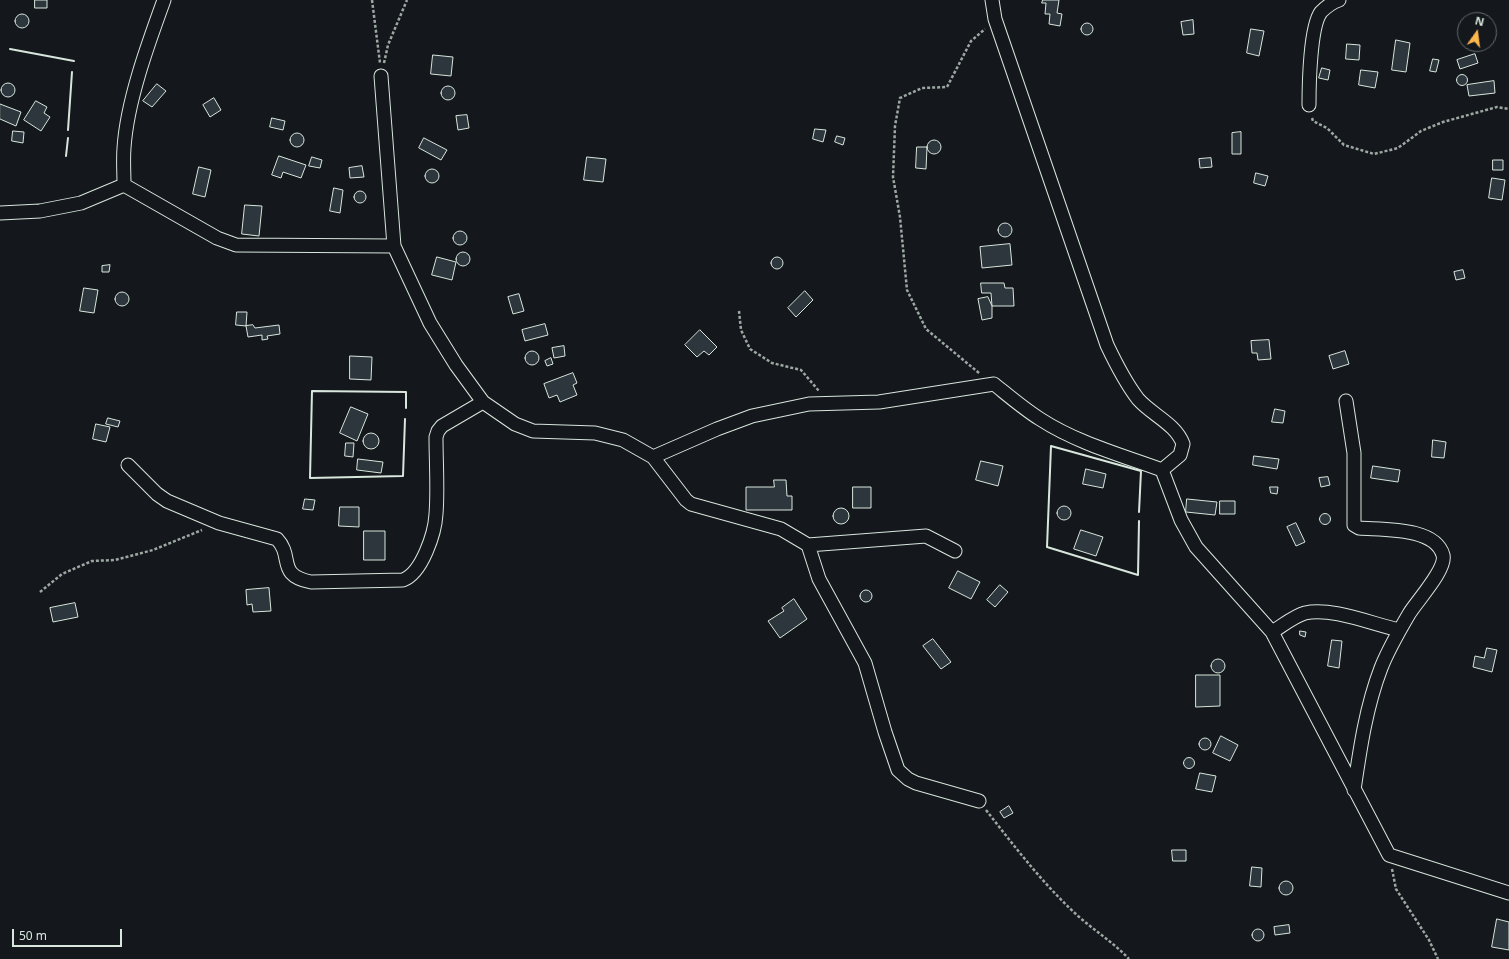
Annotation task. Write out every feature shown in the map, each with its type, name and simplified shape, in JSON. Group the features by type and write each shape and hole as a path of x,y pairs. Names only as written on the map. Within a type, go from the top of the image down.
{"street":[{"path":"124,185 124,147 129,115 146,50 164,0"},
{"path":"992,0 995,19 1107,345 1126,382 1135,394 1180,436 1182,440 1183,444 1180,455 1162,470"},
{"path":"1309,105 1309,74 1315,29 1320,13 1333,2 1339,0"},
{"path":"381,76 394,246 430,323 456,365 483,402 515,424 533,431 595,433 623,440 653,457 682,498 691,504 781,529 808,545 920,536 934,539 955,551"},
{"path":"0,213 40,211 81,202 124,185"},
{"path":"124,185 217,238 236,245 394,246"},
{"path":"653,457 717,429 752,416 809,404 879,402 994,384 1040,419 1069,435 1162,470 1181,520 1196,547 1272,632 1389,855 1509,893"},
{"path":"1346,401 1354,453 1354,525 1359,528 1424,535 1435,541 1443,556 1443,565 1399,630 1381,668 1363,731 1354,790"},
{"path":"128,465 157,494 167,501 219,523 277,539 281,543 289,571 292,575 304,581 403,580 410,578 420,565 435,524 436,437 438,430 442,426 483,402"},
{"path":"808,545 818,579 865,663 885,732 898,770 908,779 916,783 979,801"},
{"path":"1272,632 1303,614 1318,612 1339,615 1399,630"}],"path":[{"path":"372,0 381,76"},
{"path":"381,76 388,45 407,0"},
{"path":"994,384 958,357 926,329 907,290 900,217 893,177 895,126 900,98 922,88 947,87 971,41 995,19"},
{"path":"1309,105 1313,121 1327,128 1344,144 1374,154 1398,148 1420,131 1443,122 1497,107 1509,109"},
{"path":"739,311 741,330 750,349 772,362 801,370 815,384 826,403"},
{"path":"40,592 62,574 92,561 115,560 153,550 219,523"},
{"path":"979,801 1038,877 1079,916 1119,948 1130,959"},
{"path":"1389,855 1396,890 1429,940 1438,959"}],"building":[{"path":"35,0 47,0 47,8 35,8"},
{"path":"1043,0 1059,0 1057,13 1062,14 1060,26 1049,24 1050,14 1045,14 1046,3 1042,3"},
{"path":"22,14 27,16 29,21 27,26 22,28 17,26 15,21 17,16"},
{"path":"1193,20 1194,34 1183,35 1181,22"},
{"path":"1087,23 1091,25 1093,29 1091,33 1087,35 1083,33 1081,29 1083,25"},
{"path":"1251,29 1264,31 1259,56 1247,53"},
{"path":"1396,40 1410,43 1406,72 1392,70"},
{"path":"1347,44 1360,45 1359,60 1346,59"},
{"path":"1475,54 1478,63 1460,69 1457,60"},
{"path":"433,55 453,57 451,76 431,74"},
{"path":"1433,59 1439,60 1436,72 1430,71"},
{"path":"1322,68 1330,70 1328,80 1319,78"},
{"path":"1361,70 1378,72 1375,88 1359,85"},
{"path":"1460,75 1464,75 1466,76 1466,84 1460,85 1457,82 1457,78"},
{"path":"1494,81 1495,93 1469,96 1467,85"},
{"path":"8,83 13,85 15,90 13,95 8,97 3,95 1,90 3,85"},
{"path":"157,84 166,91 152,107 143,101"},
{"path":"445,86 451,86 455,90 455,96 451,100 445,100 441,96 441,90"},
{"path":"214,98 221,110 210,117 203,105"},
{"path":"36,101 47,107 44,113 50,117 41,131 24,120"},
{"path":"0,104 21,112 16,126 0,119"},
{"path":"467,115 469,128 458,130 456,116"},
{"path":"272,118 285,121 283,130 270,127"},
{"path":"815,129 826,130 823,142 813,139"},
{"path":"13,131 24,132 23,143 12,141"},
{"path":"1241,132 1241,154 1232,154 1232,133"},
{"path":"294,133 300,133 304,137 304,143 300,147 294,147 290,143 290,137"},
{"path":"837,136 845,138 843,145 835,142"},
{"path":"424,138 447,150 441,160 419,148"},
{"path":"931,140 937,140 941,144 941,150 937,154 931,154 927,150 927,144"},
{"path":"917,147 927,147 926,169 916,168"},
{"path":"279,156 306,165 301,178 283,172 281,178 272,175"},
{"path":"312,157 322,160 320,168 309,166"},
{"path":"587,157 606,159 603,182 584,180"},
{"path":"1211,158 1212,167 1200,168 1199,159"},
{"path":"1493,160 1503,160 1503,170 1493,170"},
{"path":"362,166 364,177 350,178 349,168"},
{"path":"199,167 211,170 205,197 193,194"},
{"path":"429,169 435,169 439,173 439,179 435,183 429,183 425,179 425,173"},
{"path":"1256,173 1268,176 1265,186 1254,183"},
{"path":"1492,178 1505,180 1502,200 1489,198"},
{"path":"334,188 343,190 340,213 330,211"},
{"path":"360,191 364,193 366,197 364,201 360,203 356,201 354,197 356,193"},
{"path":"245,205 262,206 259,236 242,234"},
{"path":"1002,223 1008,223 1012,227 1012,233 1008,237 1002,237 998,233 998,227"},
{"path":"457,231 463,231 467,235 467,241 463,245 457,245 453,241 453,235"},
{"path":"1010,244 1012,265 982,268 980,247"},
{"path":"460,252 466,252 470,256 470,262 466,266 460,266 456,262 456,256"},
{"path":"437,257 456,262 452,280 432,275"},
{"path":"777,257 781,259 783,263 781,267 777,269 773,267 771,263 773,259"},
{"path":"110,265 109,272 102,272 102,266"},
{"path":"1463,270 1465,278 1456,280 1454,272"},
{"path":"981,283 1004,283 1005,288 1013,288 1014,306 992,306 991,293 982,293"},
{"path":"84,288 98,290 94,313 80,311"},
{"path":"805,291 813,300 796,317 788,308"},
{"path":"119,292 125,292 129,296 129,302 125,306 119,306 115,302 115,296"},
{"path":"519,294 524,311 513,314 508,297"},
{"path":"988,297 992,306 992,318 982,320 978,299"},
{"path":"237,312 247,312 246,326 236,325"},
{"path":"545,324 548,335 525,341 522,330"},
{"path":"253,325 255,328 279,325 280,334 267,336 268,339 262,340 262,335 248,337 246,326"},
{"path":"700,330 717,347 709,355 704,351 697,357 685,345"},
{"path":"1269,340 1271,359 1258,360 1257,353 1252,353 1251,341"},
{"path":"564,346 565,356 554,358 552,348"},
{"path":"529,351 535,351 539,355 539,361 535,365 529,365 525,361 525,355"},
{"path":"1345,351 1349,364 1333,369 1329,356"},
{"path":"350,356 372,357 371,380 350,379"},
{"path":"551,358 553,364 547,366 545,361"},
{"path":"573,373 577,383 573,385 577,395 560,402 557,395 549,398 544,384"},
{"path":"351,407 368,414 357,441 340,433"},
{"path":"1275,409 1285,411 1283,423 1272,422"},
{"path":"108,418 120,421 118,427 106,424"},
{"path":"96,424 110,427 106,442 93,439"},
{"path":"371,433 378,438 379,441 374,448 371,449 364,444 363,441 368,434"},
{"path":"1433,440 1446,442 1444,458 1432,457"},
{"path":"346,443 354,443 353,457 345,456"},
{"path":"1254,456 1279,459 1277,469 1253,465"},
{"path":"358,459 383,462 381,473 357,470"},
{"path":"981,461 1003,466 998,486 976,480"},
{"path":"1373,466 1400,470 1398,482 1371,478"},
{"path":"1086,469 1106,474 1103,488 1083,484"},
{"path":"1328,477 1330,485 1321,487 1319,478"},
{"path":"774,480 786,480 787,496 792,496 792,510 746,510 746,487 774,487"},
{"path":"853,487 871,487 871,508 853,508"},
{"path":"1270,487 1278,487 1277,494 1271,493"},
{"path":"305,499 315,500 313,510 303,509"},
{"path":"1187,499 1217,502 1215,515 1186,512"},
{"path":"1220,501 1235,501 1235,514 1220,514"},
{"path":"1064,506 1069,508 1071,513 1069,518 1064,520 1059,518 1057,513 1059,508"},
{"path":"340,507 359,507 359,527 339,526"},
{"path":"841,508 847,510 849,516 847,522 841,524 835,522 833,516 835,510"},
{"path":"1323,514 1327,514 1329,515 1329,523 1323,524 1320,521 1320,517"},
{"path":"1296,523 1305,542 1296,546 1287,527"},
{"path":"1081,530 1103,537 1096,556 1074,549"},
{"path":"364,531 385,531 385,560 364,560"},
{"path":"958,571 980,582 971,599 949,588"},
{"path":"1000,585 1008,592 995,607 987,600"},
{"path":"269,588 271,611 253,612 252,604 247,605 246,590"},
{"path":"864,590 868,590 872,596 868,602 864,602 860,598 860,594"},
{"path":"794,599 807,619 780,638 768,621 784,611 782,608"},
{"path":"75,603 78,617 53,622 50,608"},
{"path":"1300,631 1306,632 1305,637 1300,635"},
{"path":"933,639 951,662 941,669 923,646"},
{"path":"1332,640 1342,641 1339,668 1328,666"},
{"path":"1487,648 1497,650 1492,672 1473,667 1475,656 1484,658"},
{"path":"1215,659 1221,659 1225,663 1225,669 1221,673 1215,673 1211,669 1211,663"},
{"path":"1196,675 1220,675 1220,706 1196,707"},
{"path":"1221,736 1238,745 1230,761 1213,753"},
{"path":"1203,738 1207,738 1211,744 1207,750 1203,750 1199,746 1199,742"},
{"path":"1189,757 1193,759 1195,763 1193,767 1189,769 1185,767 1183,763 1185,759"},
{"path":"1200,773 1216,776 1212,792 1196,789"},
{"path":"1009,806 1013,813 1004,818 1000,812"},
{"path":"1172,850 1186,850 1186,861 1173,861"},
{"path":"1252,867 1262,868 1261,887 1250,886"},
{"path":"1286,881 1291,883 1293,888 1291,893 1286,895 1281,893 1279,888 1281,883"},
{"path":"1497,919 1509,922 1509,950 1492,947"},
{"path":"1289,925 1290,933 1275,935 1274,927"},
{"path":"1258,929 1262,931 1264,935 1262,939 1258,941 1254,939 1252,935 1254,931"}],"wall":[{"path":"10,49 74,61"},
{"path":"68,130 72,72"},
{"path":"66,156 68,138"},
{"path":"405,419 403,476 310,478 312,391 406,392 406,408"},
{"path":"1139,512 1141,471 1051,446 1047,547 1138,575 1139,521"}]}
